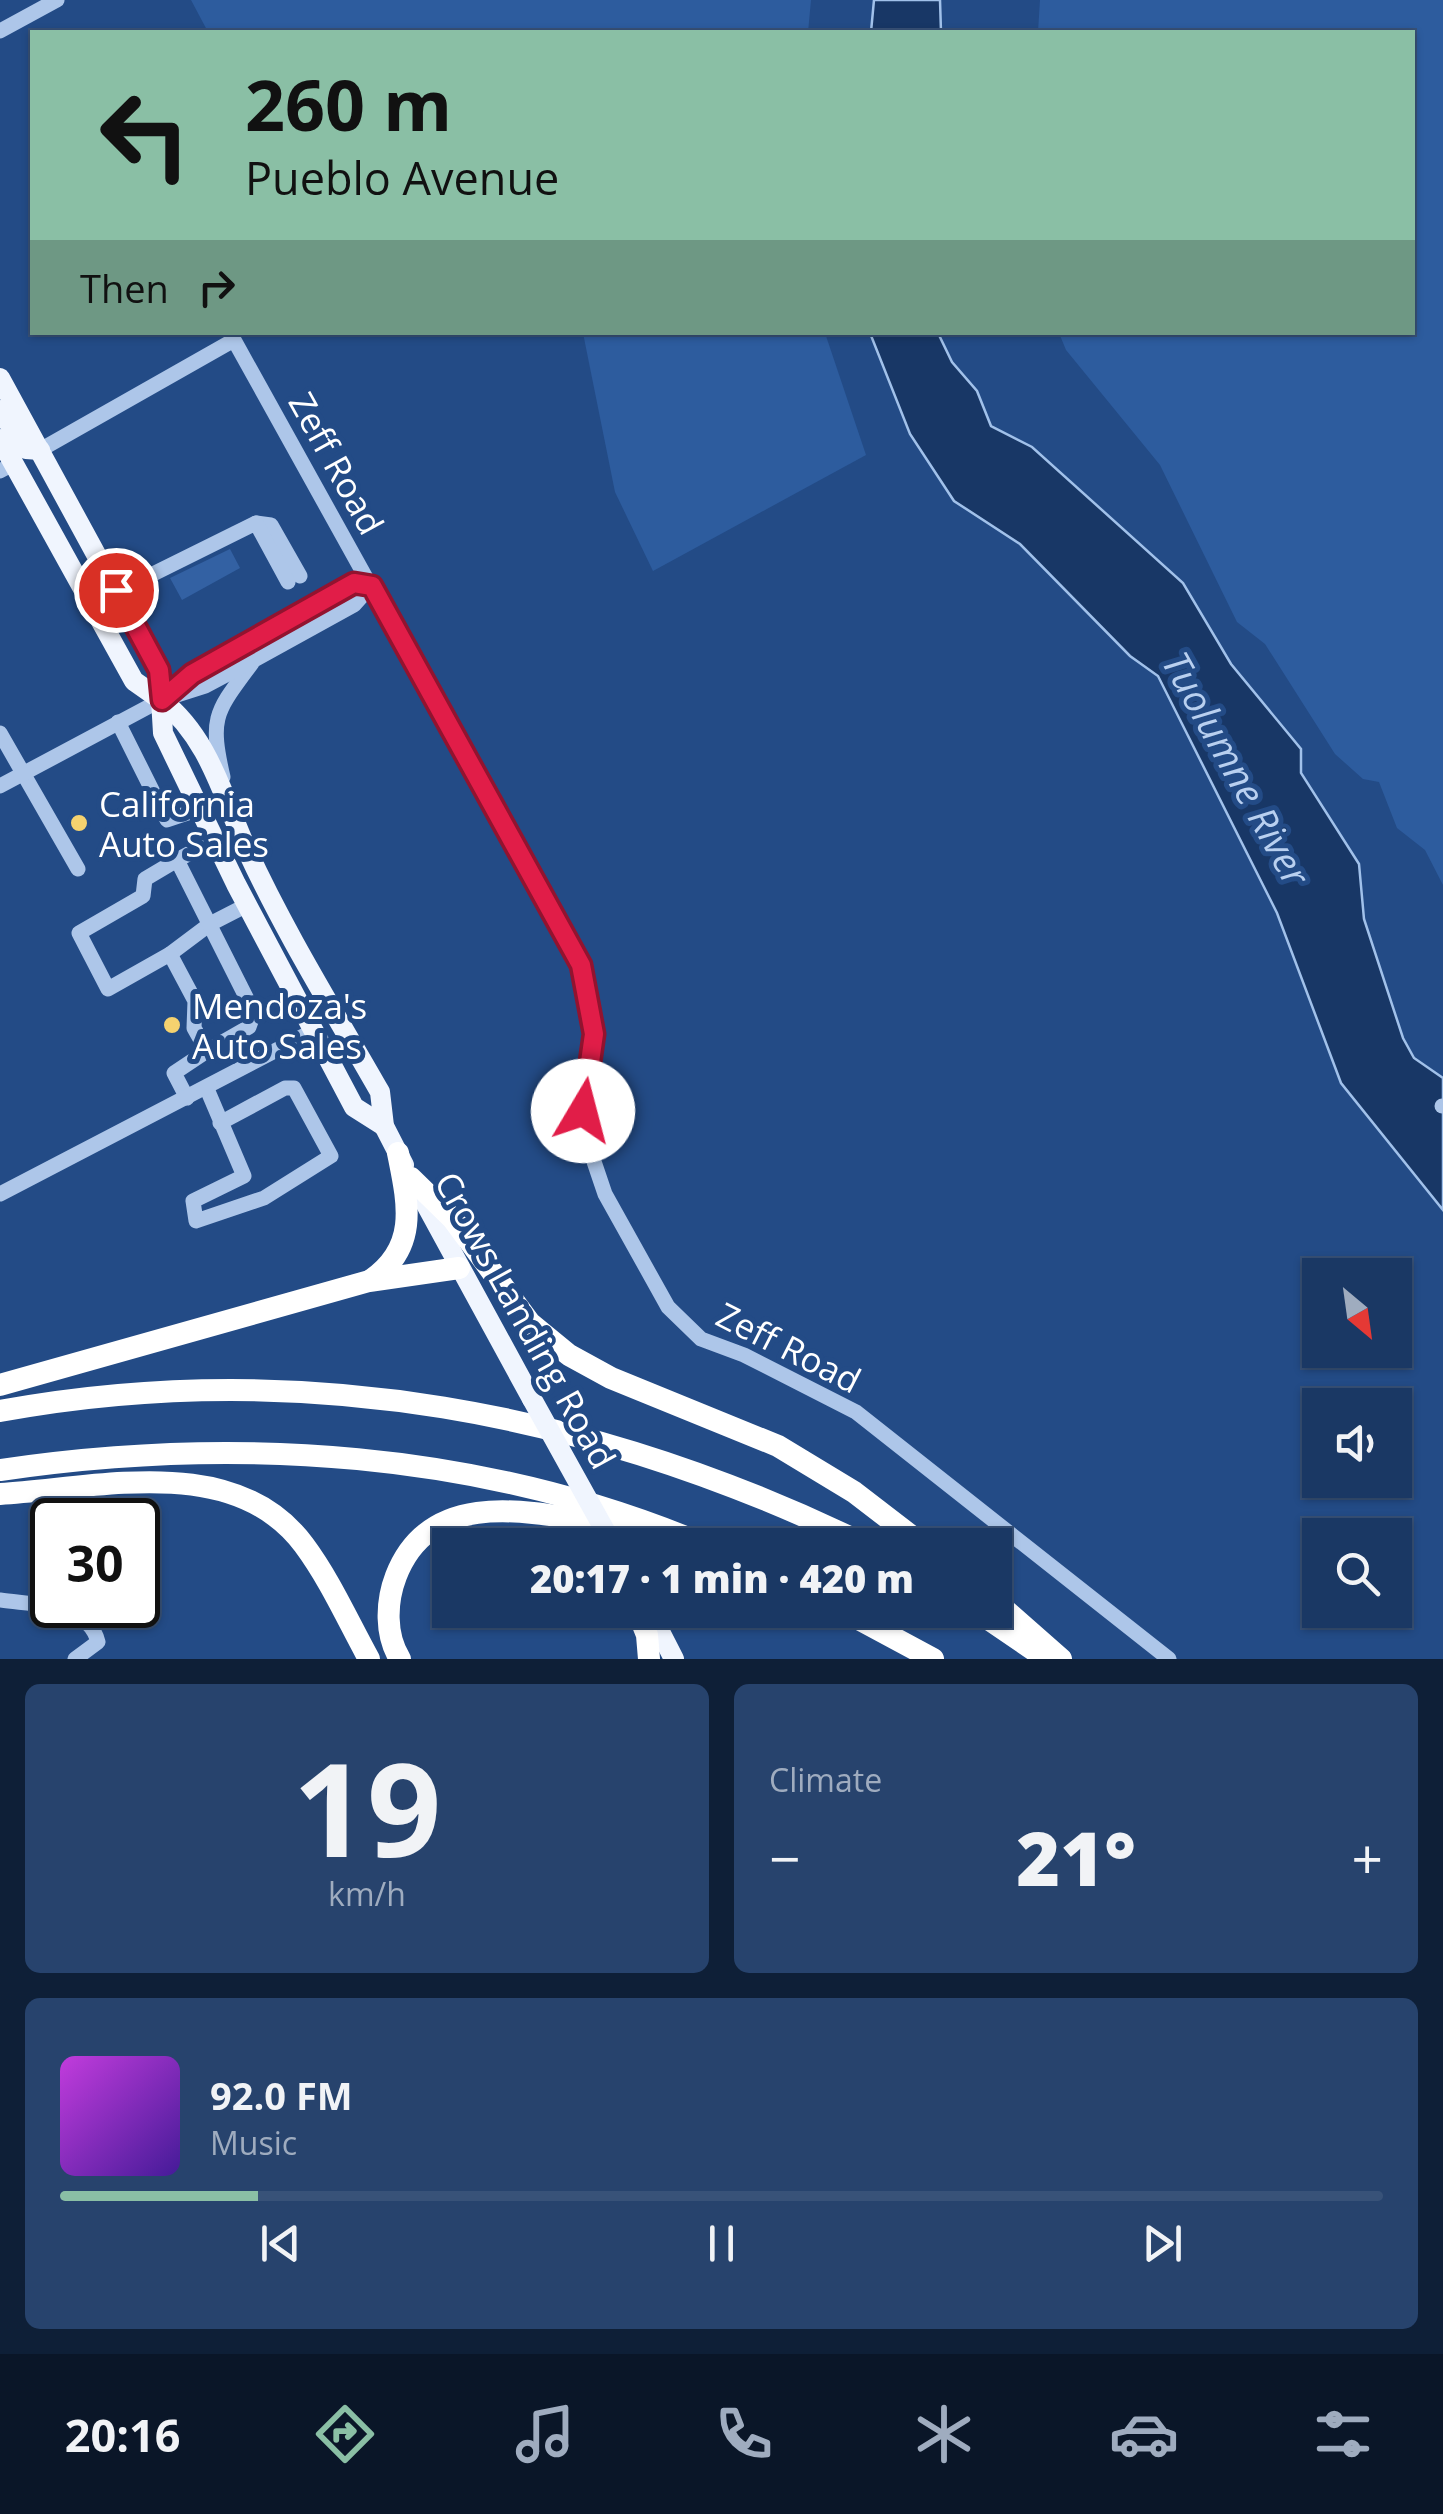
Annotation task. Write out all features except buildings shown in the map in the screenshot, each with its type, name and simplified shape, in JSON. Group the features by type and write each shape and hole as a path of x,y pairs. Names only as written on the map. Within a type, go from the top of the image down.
{"highway":[{"path":"369,1281 395,1258 408,1226 398,1154"},
{"path":"411,1178 454,1220 530,1323 569,1355 610,1378 743,1428 790,1452 854,1492 901,1528"},
{"path":"0,1386 369,1281 460,1268"},
{"path":"0,1411 135,1394 266,1389 481,1411 554,1428 677,1467 831,1528"},
{"path":"0,1470 136,1454 316,1455 439,1470 572,1497 660,1528"},
{"path":"0,1494 188,1482 247,1498 304,1544 369,1659"},
{"path":"434,1528 443,1520 478,1510 526,1511 624,1528"},
{"path":"400,1659 390,1635 391,1588 408,1551 432,1530"},
{"path":"1012,1616 1061,1659"},
{"path":"644,1628 649,1659"},
{"path":"876,1628 934,1659"},
{"path":"1001,1628 1046,1659"}],"main road":[{"name":"Crows Landing Road","path":"0,378 159,670 163,733 247,905 354,1107 384,1126"},
{"path":"0,410 26,449 40,450"},
{"name":"Crows Landing Road","path":"0,439 7,467 134,681 186,719 227,796 247,850 380,1092 384,1126 398,1154 604,1528"},
{"path":"658,1628 674,1659"}],"street":[{"path":"0,31 57,0"},
{"name":"Zeff Road","path":"40,450 234,340 581,965 594,1034 583,1111 585,1135 605,1194 668,1307 701,1338 744,1355 856,1412 1169,1659"},
{"path":"155,572 256,523 294,579"},
{"path":"162,700 192,674 354,583 372,586"},
{"path":"0,786 162,700 205,686 254,660 354,604 372,586"},
{"path":"227,796 213,732 221,705 254,660"},
{"path":"118,722 166,820 200,810"},
{"path":"0,733 78,869"},
{"path":"215,840 145,879 143,896 79,932 108,989 247,905"},
{"path":"178,860 254,1012 249,1027 174,1073 187,1098"},
{"path":"170,954 196,1001 194,1028 206,1051"},
{"path":"0,1194 313,1031"},
{"path":"206,1089 220,1123 244,1176 193,1201 196,1221 264,1198 330,1156 294,1088 285,1088 220,1123"},
{"path":"0,1600 68,1610 85,1619 98,1642 75,1659"}],"shaded area":[{"path":"191,0 811,0 808,30 207,30"},
{"path":"1040,0 1443,0 1443,885 1425,850 1397,828 1379,782 1363,779 1335,754 1265,644 1237,622 1160,465 1066,350 1060,335 1415,335 1415,30 1038,30"},
{"path":"583,335 826,335 866,455 653,571 615,492"}],"water":[{"path":"874,0 940,0 941,30 871,30"},
{"name":"Tuolumne River","path":"871,335 939,335 952,362 977,391 991,426 1032,447 1183,583 1231,664 1301,749 1301,773 1359,864 1364,919 1403,1038 1414,1058 1443,1078 1443,1210 1341,1083 1277,913 1158,676 1130,656 1020,544 954,501 910,434"}],"place":[{"name":"California Auto Sales","path":"79,823"},
{"name":"Mendoza's Auto Sales","path":"172,1025"}],"route":[{"path":"116,590 159,670 162,700 192,674 354,583 372,586 581,965 594,1016 583,1111"}]}
